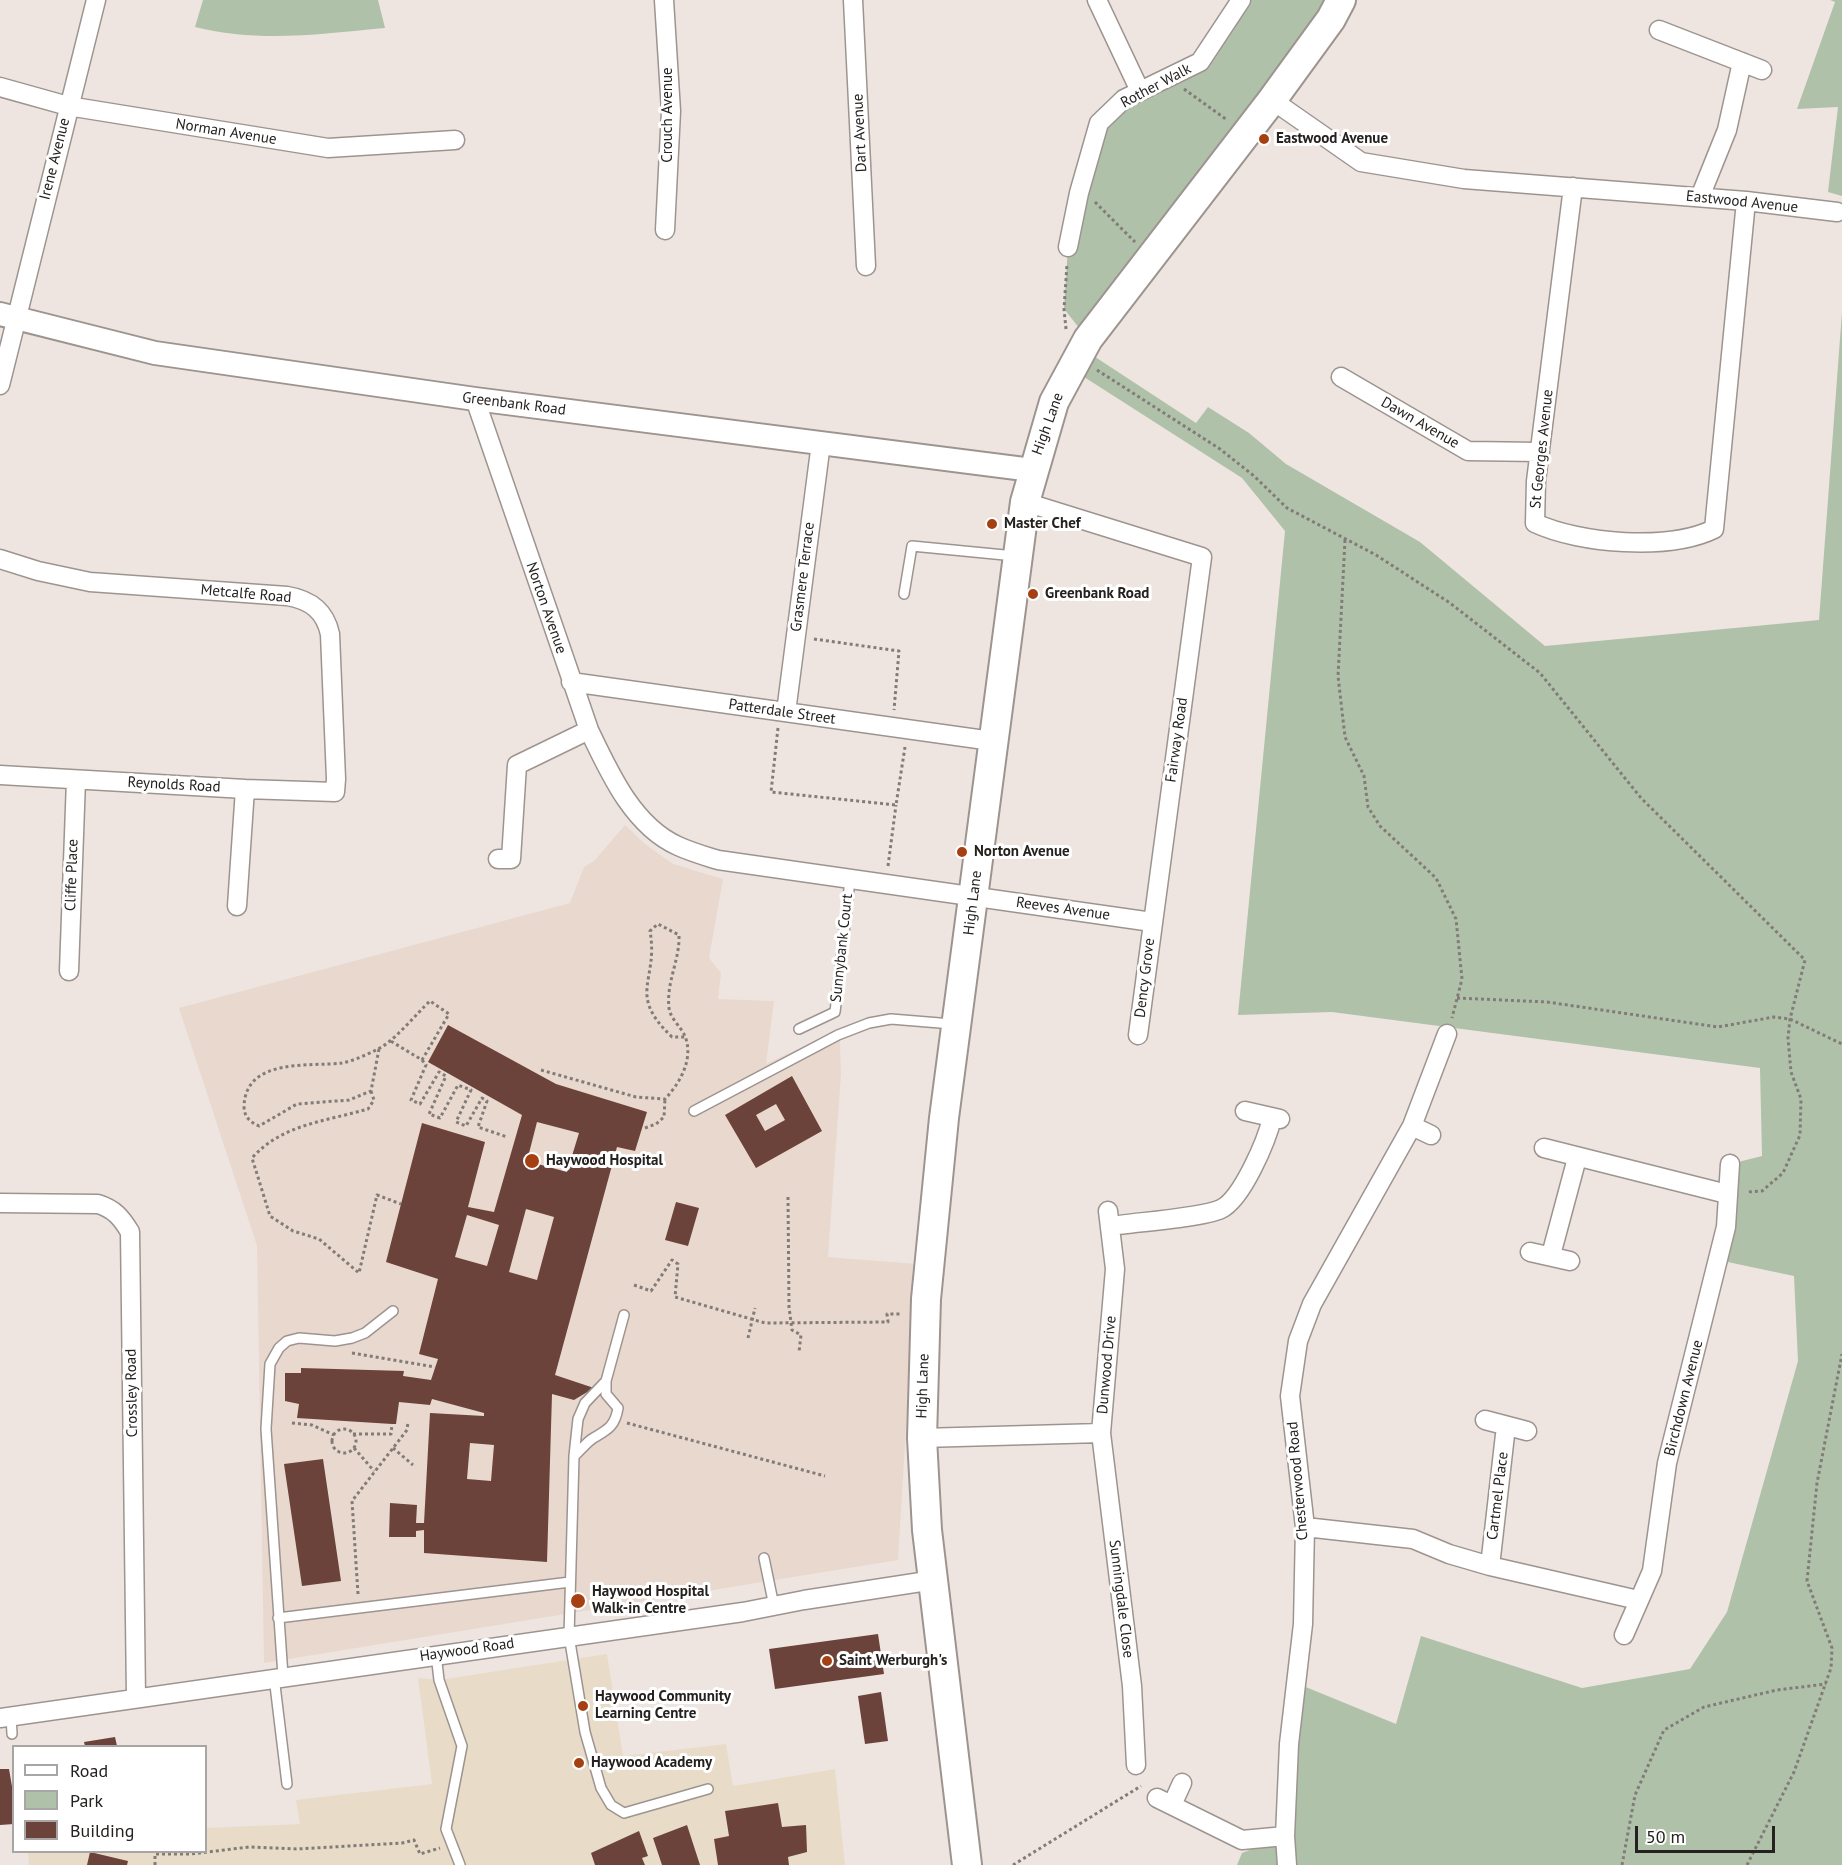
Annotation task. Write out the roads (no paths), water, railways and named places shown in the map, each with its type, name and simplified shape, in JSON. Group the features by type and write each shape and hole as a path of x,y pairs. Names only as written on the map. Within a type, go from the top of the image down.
{"main road":[{"name":"High Lane","path":"967,1865 927,1530 922,1438 925,1315 944,1118 1025,502 1032,470 1072,345 1088,339 1272,100 1331,19 1341,0"}],"street":[{"name":"Irene Avenue","path":"0,385 8,317 96,0"},
{"name":"Crouch Avenue","path":"664,0 671,111 665,230"},
{"name":"Dart Avenue","path":"853,0 866,266"},
{"path":"1097,0 1140,91"},
{"name":"Rother Walk","path":"1068,247 1080,188 1099,123 1124,99 1200,62 1241,0"},
{"path":"1659,30 1762,70"},
{"path":"1700,196 1727,130 1742,62"},
{"name":"Norman Avenue","path":"0,87 68,106 328,148 455,140"},
{"name":"Eastwood Avenue","path":"1272,100 1361,162 1464,178 1700,196 1837,212"},
{"name":"St Georges Avenue","path":"1573,187 1540,452 1535,523 1559,534 1594,539 1665,542 1695,538 1714,529 1746,201"},
{"name":"Greenbank Road","path":"8,317 155,353 475,399 1032,470"},
{"name":"Dawn Avenue","path":"1341,377 1468,451 1540,452"},
{"name":"Norton Avenue","path":"475,399 589,730 608,771 644,823 677,846 718,860 974,896"},
{"name":"Grasmere Terrace","path":"783,712 796,637 821,443"},
{"name":"Fairway Road","path":"1025,502 1202,557 1152,922"},
{"name":"Metcalfe Road","path":"0,559 38,571 90,582 287,596 302,598 312,604 328,622 330,634 336,778"},
{"name":"Patterdale Street","path":"571,682 992,741"},
{"path":"498,859 511,859 517,765 589,730"},
{"name":"Reynolds Road","path":"0,775 335,792 336,778"},
{"name":"Cliffe Place","path":"69,971 76,780"},
{"path":"237,906 245,789"},
{"name":"Reeves Avenue","path":"974,896 1152,922"},
{"name":"Dency Grove","path":"1138,1035 1152,922"},
{"name":"Chesterwood Road","path":"1287,1865 1285,1836 1289,1744 1303,1624 1305,1527 1290,1396 1298,1341 1312,1304 1412,1126 1447,1034"},
{"name":"Dunwood Drive","path":"922,1438 1101,1433 1115,1269 1110,1218 1222,1209 1238,1192 1276,1118 1245,1111"},
{"path":"1412,1126 1431,1135"},
{"path":"1544,1148 1726,1194"},
{"path":"1551,1256 1577,1158"},
{"name":"Birchdown Avenue","path":"1624,1635 1652,1571 1668,1462 1726,1227 1726,1194 1730,1164"},
{"name":"Crossley Road","path":"0,1203 98,1204 110,1208 122,1217 130,1232 136,1697"},
{"path":"1530,1252 1570,1261"},
{"path":"1485,1420 1527,1431"},
{"name":"Cartmel Place","path":"1490,1566 1506,1426"},
{"name":"Sunningdale Close","path":"1101,1433 1132,1686 1136,1765"},
{"path":"1305,1527 1413,1539 1449,1554 1490,1566 1638,1600"},
{"name":"Haywood Road","path":"8,1723 136,1697 774,1606 934,1580"},
{"path":"1182,1783 1165,1801 1242,1840 1285,1836"}],"lane":[{"path":"904,594 912,546 1018,556"},
{"name":"Sunnybank Court","path":"799,1029 835,1012 850,880"},
{"path":"694,1111 838,1035 869,1023 891,1019 957,1024"},
{"path":"287,1784 266,1429 270,1364 279,1348 287,1341 299,1338 335,1341 365,1333 393,1311"},
{"path":"574,1456 591,1440 613,1426 616,1420 618,1408 606,1394 606,1381 624,1315"},
{"path":"606,1381 581,1409 574,1456 569,1636 585,1732 601,1788 611,1805 624,1813 708,1789"},
{"path":"764,1558 774,1606"},
{"path":"278,1618 570,1582"},
{"path":"436,1654 439,1680 462,1746 446,1830 459,1865"}],"place":[{"name":"Eastwood Avenue","path":"1264,139"},
{"name":"Master Chef","path":"992,524"},
{"name":"Greenbank Road","path":"1033,594"},
{"name":"Norton Avenue","path":"962,852"},
{"name":"Haywood Hospital","path":"532,1161"},
{"name":"Haywood Hospital Walk-in Centre","path":"578,1601"},
{"name":"Saint Werburgh's","path":"827,1661"},
{"name":"Haywood Community Learning Centre","path":"583,1706"},
{"name":"Haywood Academy","path":"579,1763"}]}
